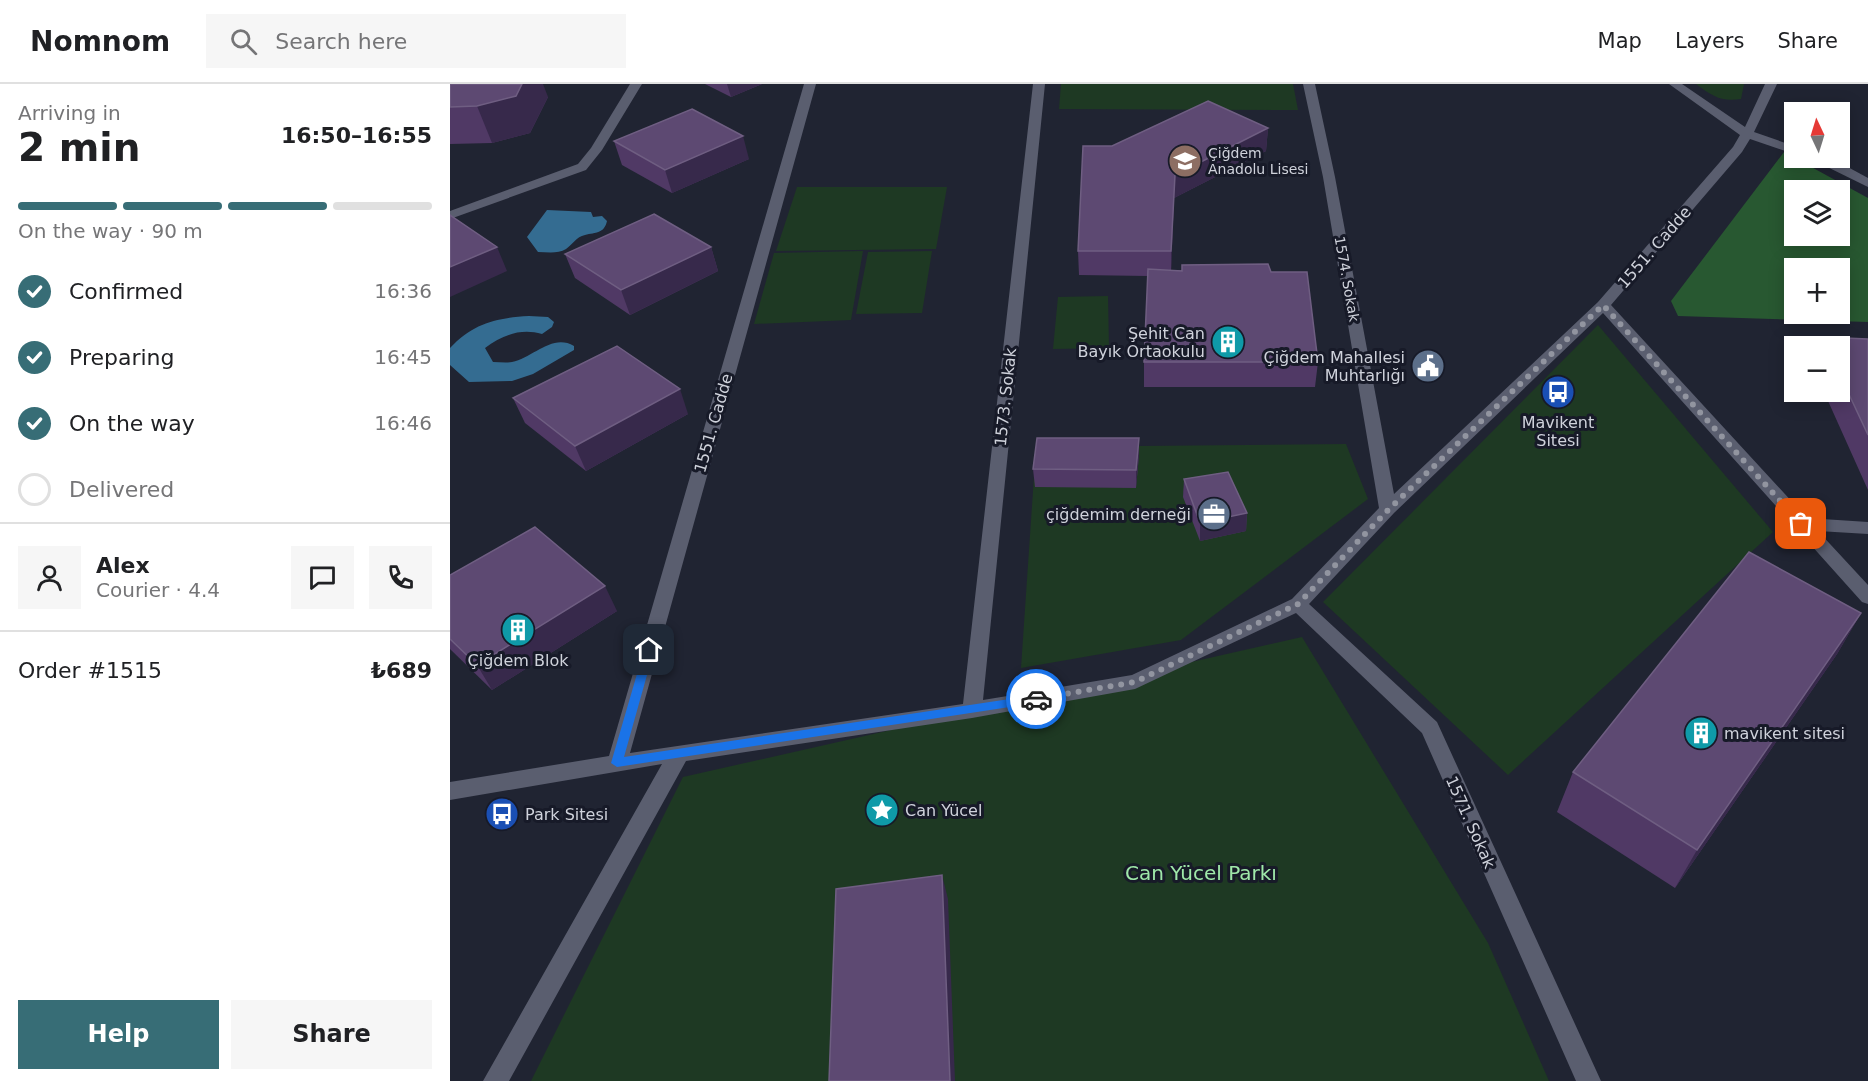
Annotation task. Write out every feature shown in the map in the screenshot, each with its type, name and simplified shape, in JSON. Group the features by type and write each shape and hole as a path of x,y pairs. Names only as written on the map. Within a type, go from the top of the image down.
{"street":[{"path":"450,215 582,167 596,150 636,84"},
{"name":"1551. Cadde","path":"617,763 810,84"},
{"name":"1573. Sokak","path":"972,710 1039,84"},
{"name":"1574. Sokak","path":"1309,84 1329,177 1388,510"},
{"path":"1675,84 1748,135 1784,147"},
{"name":"1551. Cadde","path":"450,791 617,763 972,710 1135,682 1298,604 1388,510 1603,305 1738,149 1748,135 1771,84"},
{"path":"1841,168 1868,183"},
{"path":"1603,305 1868,597"},
{"path":"1801,524 1868,528"},
{"name":"1571. Sokak","path":"1298,604 1430,728 1464,808 1589,1081"},
{"path":"495,1081 679,754"}],"green space":[{"path":"1061,84 1293,84 1298,110 1059,109"},
{"path":"1696,84 1744,84 1741,99 1728,100 1707,92"},
{"path":"1784,152 1784,168 1813,168 1835,180 1784,180 1784,246 1850,246 1850,188 1868,198 1868,322 1850,321 1850,258 1784,258 1784,319 1678,316 1671,301"},
{"path":"797,187 947,187 936,249 776,251"},
{"path":"863,251 851,320 754,324 774,253"},
{"path":"932,251 922,313 856,314 868,252"},
{"path":"1108,296 1109,348 1053,349 1058,297"},
{"path":"1598,325 1773,532 1508,775 1323,602"},
{"path":"1346,444 1368,499 1181,640 1021,668 1036,447"},
{"name":"Can Yücel Parkı","path":"1302,637 1488,943 1549,1081 531,1081 683,777"}],"water":[{"path":"547,210 591,212 593,217 602,216 607,221 602,230 579,237 563,251 538,252 527,237"},
{"path":"529,316 548,317 554,322 552,327 542,334 519,332 491,343 485,348 493,362 520,360 558,342 574,346 574,350 533,374 512,381 469,382 450,365 450,348 477,327 496,320"}],"building":[{"path":"450,84 522,84 516,96 477,106 450,107"},
{"name":"Çiğdem Anadolu Lisesi","path":"1208,101 1268,128 1175,175 1171,251 1078,251 1083,146 1112,146"},
{"path":"692,109 743,136 665,170 614,141"},
{"path":"654,214 711,247 621,290 565,254"},
{"path":"450,215 497,247 450,267"},
{"name":"Şehit Can Bayık Ortaokulu","path":"1268,264 1271,272 1307,272 1318,362 1144,362 1148,269 1182,271 1182,265"},
{"path":"1850,338 1868,339 1868,435 1850,397"},
{"path":"617,346 680,389 575,446 513,398"},
{"path":"1037,438 1139,438 1136,470 1033,469"},
{"path":"1228,472 1247,513 1200,523 1184,479"},
{"name":"Çiğdem Blok","path":"535,527 605,586 477,665 450,639 450,575"},
{"name":"mavikent sitesi","path":"1749,552 1861,613 1697,850 1573,772"},
{"path":"942,875 950,1081 829,1081 836,889"}],"way so far":[{"path":"1036,699 1135,682 1298,604 1388,510 1603,305 1801,524"}],"place":[{"name":"Çiğdem Anadolu Lisesi","path":"1185,161"},
{"name":"Şehit Can Bayık Ortaokulu","path":"1228,342"},
{"name":"Çiğdem Mahallesi Muhtarlığı","path":"1428,366"},
{"name":"Mavikent Sitesi","path":"1558,392"},
{"name":"çiğdemim derneği","path":"1214,514"},
{"name":"Çiğdem Blok","path":"518,630"},
{"name":"mavikent sitesi","path":"1701,733"},
{"name":"Can Yücel","path":"882,810"},
{"name":"Park Sitesi","path":"502,814"}],"route":[{"path":"649,650 617,763 1036,699"}]}
